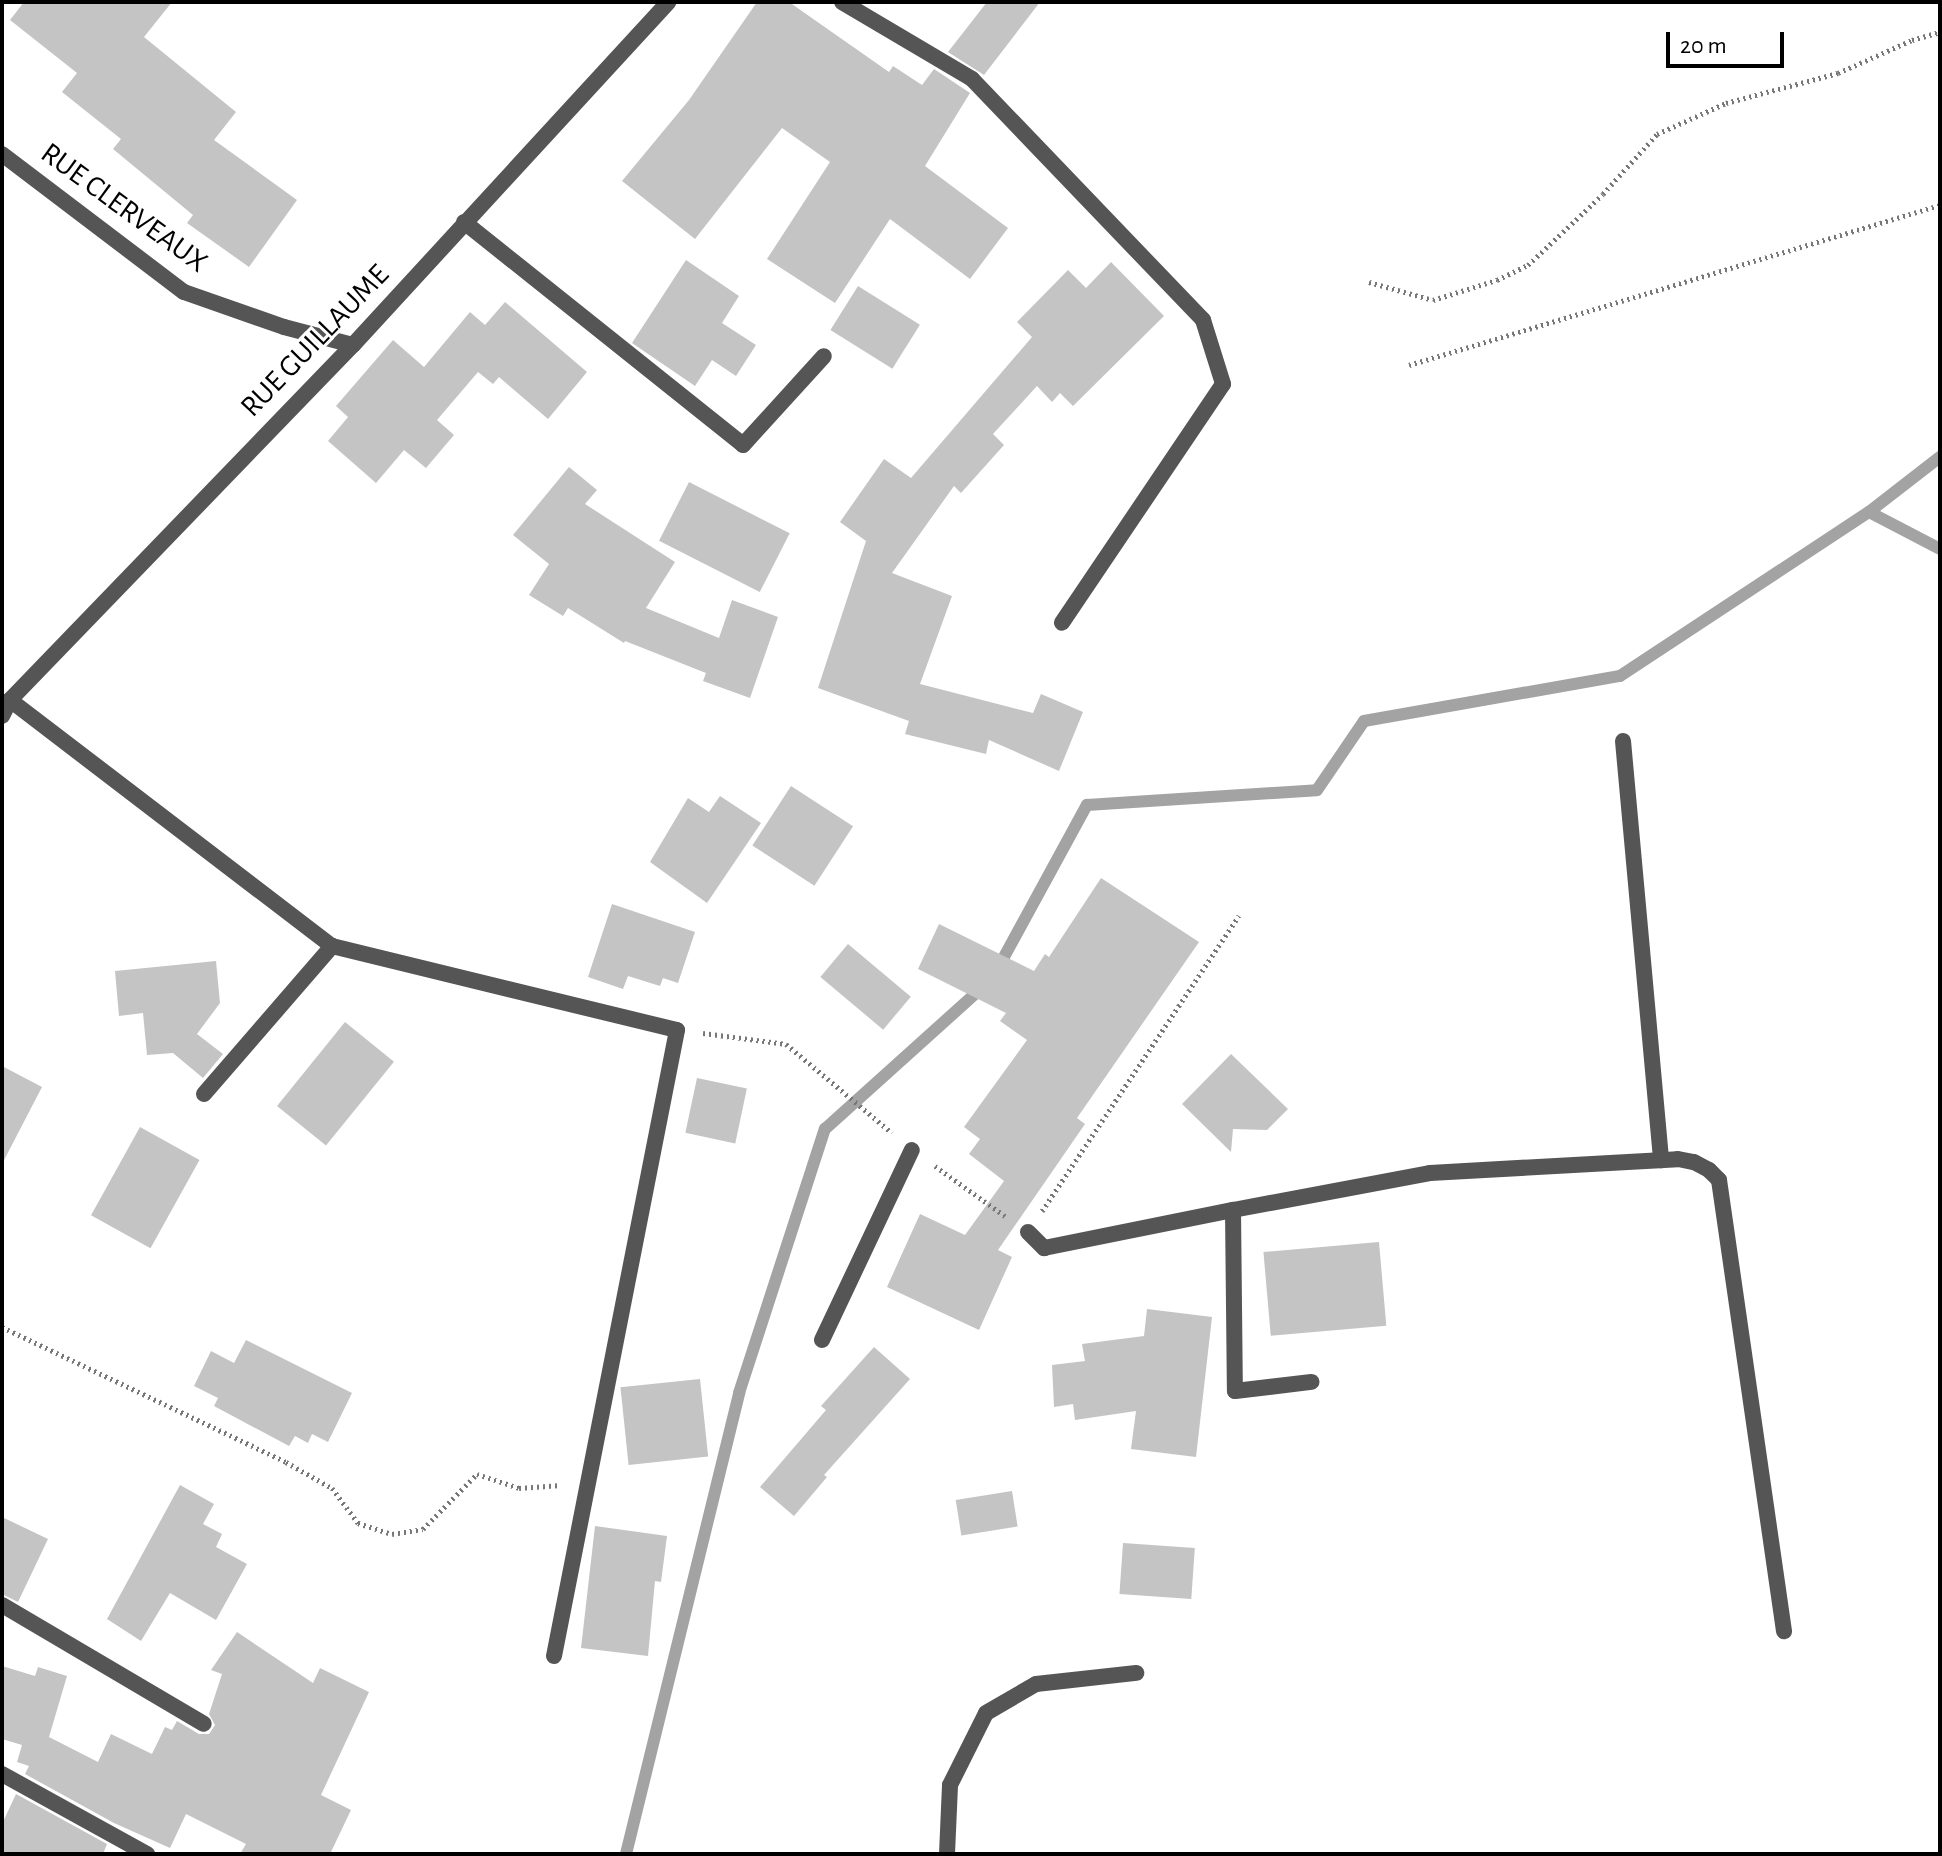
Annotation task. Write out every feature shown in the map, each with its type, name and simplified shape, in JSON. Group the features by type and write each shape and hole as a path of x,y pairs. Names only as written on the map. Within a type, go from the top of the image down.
{"street":[{"name":"RUE GUILLAUME","path":"2,716 10,700 353,345 668,2"},
{"path":"842,2 972,79 1203,320 1223,384 1062,623"},
{"name":"RUE CLERVEAUX","path":"2,154 184,292 284,327 353,345"},
{"path":"464,222 743,445 824,356"},
{"path":"10,700 332,946 677,1030 554,1656"},
{"path":"1623,741 1661,1160"},
{"path":"204,1094 332,946"},
{"path":"822,1340 912,1150"},
{"path":"1028,1232 1044,1248 1430,1173 1661,1160 1694,1162 1719,1180 1784,1631"},
{"path":"1233,1210 1235,1391 1311,1382"},
{"path":"2,1605 204,1724"},
{"path":"947,1854 950,1785 986,1713 1036,1684 1136,1673"},
{"path":"2,1774 147,1854"}],"path":[{"path":"1369,282 1433,300 1497,280 1528,265 1603,194 1657,134 1726,103 1838,73 1912,40 1940,32"},
{"path":"1409,365 1940,205"},
{"path":"677,1030 786,1044 912,1150 1028,1232 1239,916"},
{"path":"2,1327 286,1462 332,1488 358,1523 392,1534 423,1529 477,1474 519,1488 587,1483"}],"building":[{"path":"24,2 172,2 144,37 236,112 214,140 297,200 249,267 187,223 193,215 113,149 121,139 62,92 77,73 10,20"},
{"path":"757,2 789,2 889,72 893,66 922,85 934,69 970,93 925,166 1008,228 970,279 890,219 835,303 767,259 830,162 782,128 695,239 622,181 689,100"},
{"path":"987,2 1040,2 984,75 948,52"},
{"path":"686,260 739,296 722,323 756,345 736,376 712,360 695,386 632,343"},
{"path":"1111,262 1164,316 1073,406 1060,393 1052,402 1037,386 993,434 1004,445 961,493 954,486 892,573 952,596 920,684 1033,713 1041,694 1083,712 1059,771 989,740 986,754 905,734 909,721 818,688 866,541 840,522 884,459 911,478 1032,337 1017,322 1068,270 1086,288"},
{"path":"858,286 920,325 892,369 830,330"},
{"path":"505,302 587,372 548,419 499,377 493,384 478,372 437,420 454,435 426,468 404,450 376,483 328,441 348,417 336,406 393,340 424,367 470,312 485,325"},
{"path":"569,467 597,490 585,504 675,562 646,608 719,638 732,600 778,617 750,698 703,681 706,673 624,643 568,608 563,616 529,595 549,564 513,535"},
{"path":"689,482 790,533 760,592 659,541"},
{"path":"791,786 853,826 814,886 752,846"},
{"path":"720,796 761,823 707,903 650,862 688,798 709,812"},
{"path":"1101,878 1199,942 1077,1118 1085,1124 998,1250 1012,1257 979,1330 887,1287 920,1214 965,1235 1004,1181 969,1154 980,1139 964,1127 1027,1040 1000,1021 1006,1013 918,969 939,924 1034,971 1045,954 1049,957"},
{"path":"612,904 695,932 678,983 663,978 660,986 628,976 623,989 588,977"},
{"path":"848,944 911,997 883,1030 820,977"},
{"path":"216,961 220,1003 197,1034 223,1054 203,1078 173,1053 147,1055 143,1013 119,1016 115,971"},
{"path":"345,1022 394,1062 326,1146 277,1106"},
{"path":"1231,1054 1288,1109 1267,1130 1233,1129 1231,1152 1182,1104"},
{"path":"2,1066 42,1087 2,1164"},
{"path":"697,1078 747,1089 735,1143 685,1133"},
{"path":"140,1127 199,1160 151,1248 91,1215"},
{"path":"1379,1242 1386,1326 1271,1336 1263,1252"},
{"path":"1147,1309 1212,1317 1196,1457 1131,1449 1136,1411 1075,1420 1073,1404 1054,1407 1052,1365 1085,1361 1082,1344 1144,1336"},
{"path":"246,1340 352,1393 328,1442 312,1434 308,1443 295,1436 289,1446 214,1406 218,1398 194,1386 211,1351 234,1363"},
{"path":"874,1347 910,1379 824,1475 827,1477 794,1516 760,1487 826,1410 821,1406"},
{"path":"700,1379 708,1457 629,1465 620,1387"},
{"path":"180,1485 214,1504 203,1524 222,1534 216,1547 247,1564 216,1620 170,1593 141,1641 107,1619"},
{"path":"1012,1491 1018,1527 961,1535 956,1500"},
{"path":"2,1517 48,1539 18,1602 2,1594"},
{"path":"595,1526 667,1536 661,1582 655,1581 648,1656 581,1648"},
{"path":"1123,1543 1195,1548 1191,1599 1119,1594"},
{"path":"237,1632 313,1683 320,1668 369,1692 321,1795 351,1810 330,1854 240,1854 246,1844 186,1814 170,1848 114,1823 25,1774 29,1766 17,1762 22,1745 2,1739 2,1666 35,1676 38,1667 67,1676 49,1737 98,1762 111,1734 152,1754 165,1727 172,1730 177,1721 199,1734 209,1734 215,1725 209,1714 222,1674 211,1670"},
{"path":"16,1794 107,1844 103,1854 2,1854 2,1824"}],"waterway":[{"path":"998,968 1087,805 1317,790 1364,721 1620,676 1869,512 1940,457"},
{"path":"1869,512 1940,549"},
{"path":"626,1854 739,1393 825,1129 985,985"}]}
